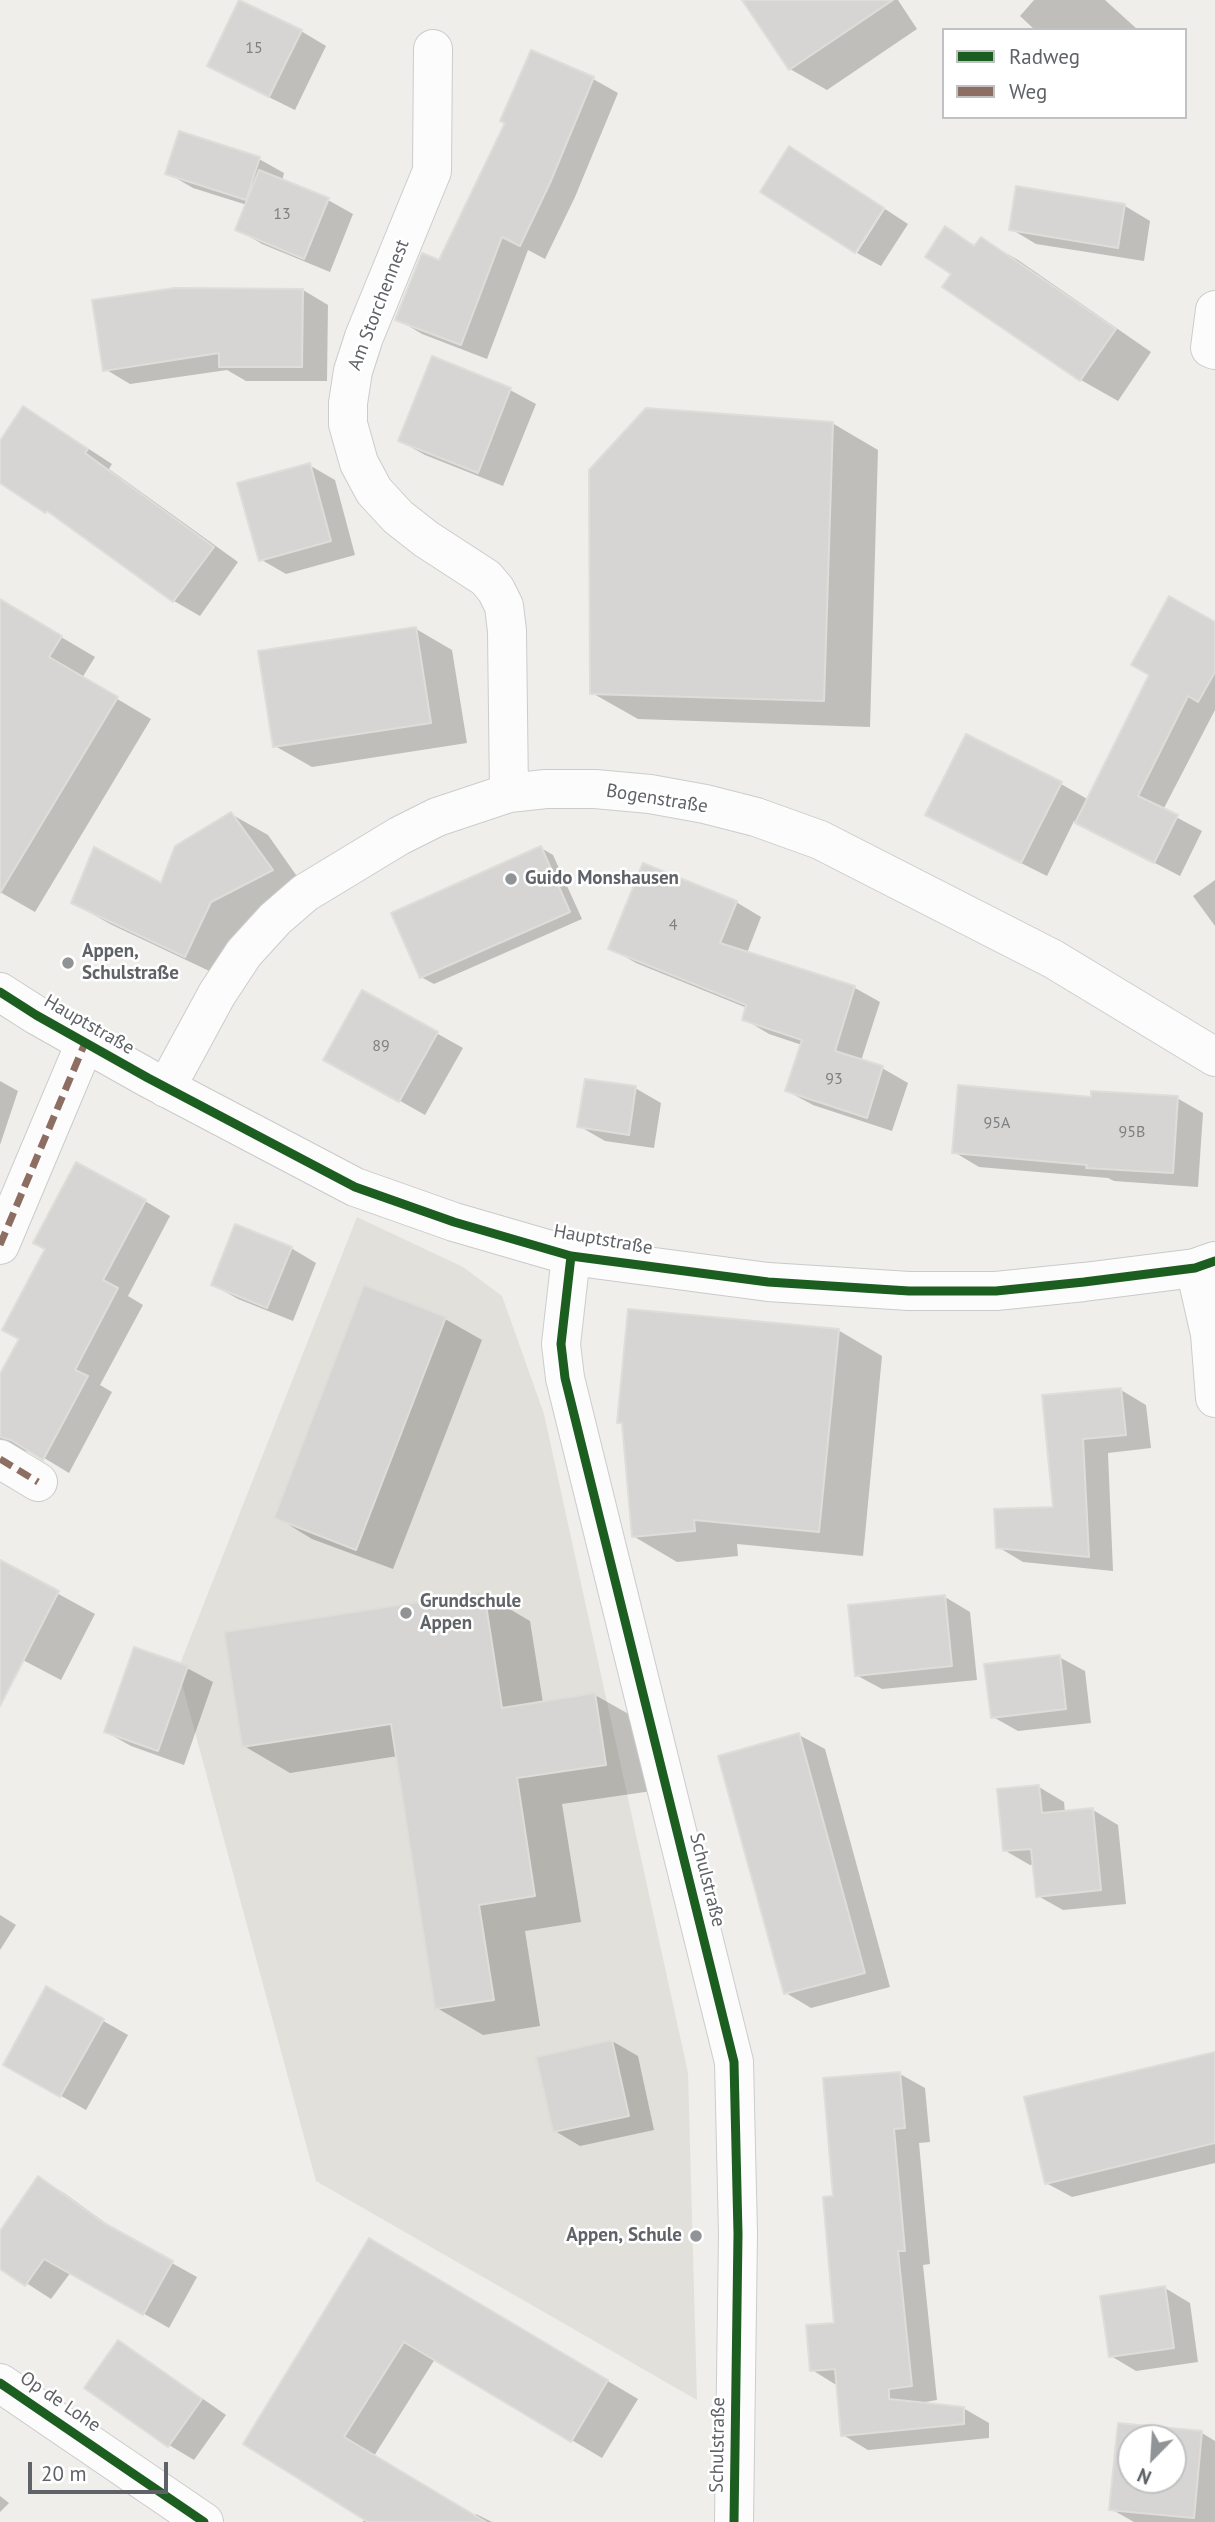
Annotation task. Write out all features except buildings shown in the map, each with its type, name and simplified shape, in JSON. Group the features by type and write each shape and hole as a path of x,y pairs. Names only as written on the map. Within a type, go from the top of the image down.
{"street":[{"name":"Am Storchennest","path":"433,49 432,171 364,337 353,371 348,424 359,463 374,491 398,517 426,539 486,578 504,606 508,631 509,793"},
{"path":"1215,310 1210,348 1215,350"},
{"name":"Bogenstraße","path":"166,1088 217,994 244,953 275,919 305,893 399,836 437,817 509,793 546,789 595,789 650,794 705,804 756,817 820,840 1054,959 1215,1057"},
{"name":"Hauptstraße","path":"0,992 166,1088 355,1187 454,1222 571,1256 768,1282 909,1291 996,1291 1205,1265"},
{"name":"Hauptstraße","path":"0,1245 85,1043"},
{"name":"Schulstraße","path":"571,1256 561,1344 565,1378 734,2062 738,2234 734,2522"},
{"path":"1205,1265 1215,1398"},
{"path":"0,1459 38,1482"},
{"name":"Op de Lohe","path":"0,2383 204,2522"}],"shaded area":[{"path":"357,1217 463,1267 502,1296 544,1414 688,2073 697,2400 316,2181 178,1669"}],"marked path":[{"path":"0,1245 85,1043"},
{"path":"0,1459 38,1482"}],"cycle path":[{"path":"0,992 148,1078 355,1187 454,1222 571,1256 768,1282 909,1291 996,1291 1195,1268 1215,1261"},
{"path":"571,1256 561,1344 565,1378 734,2062 738,2234 734,2522"},
{"path":"0,2383 204,2522"}],"place":[{"name":"Guido Monshausen","path":"511,879"},
{"name":"Appen, Schulstraße","path":"68,963"},
{"name":"Grundschule Appen","path":"406,1613"},
{"name":"Appen, Schule","path":"696,2236"}]}
